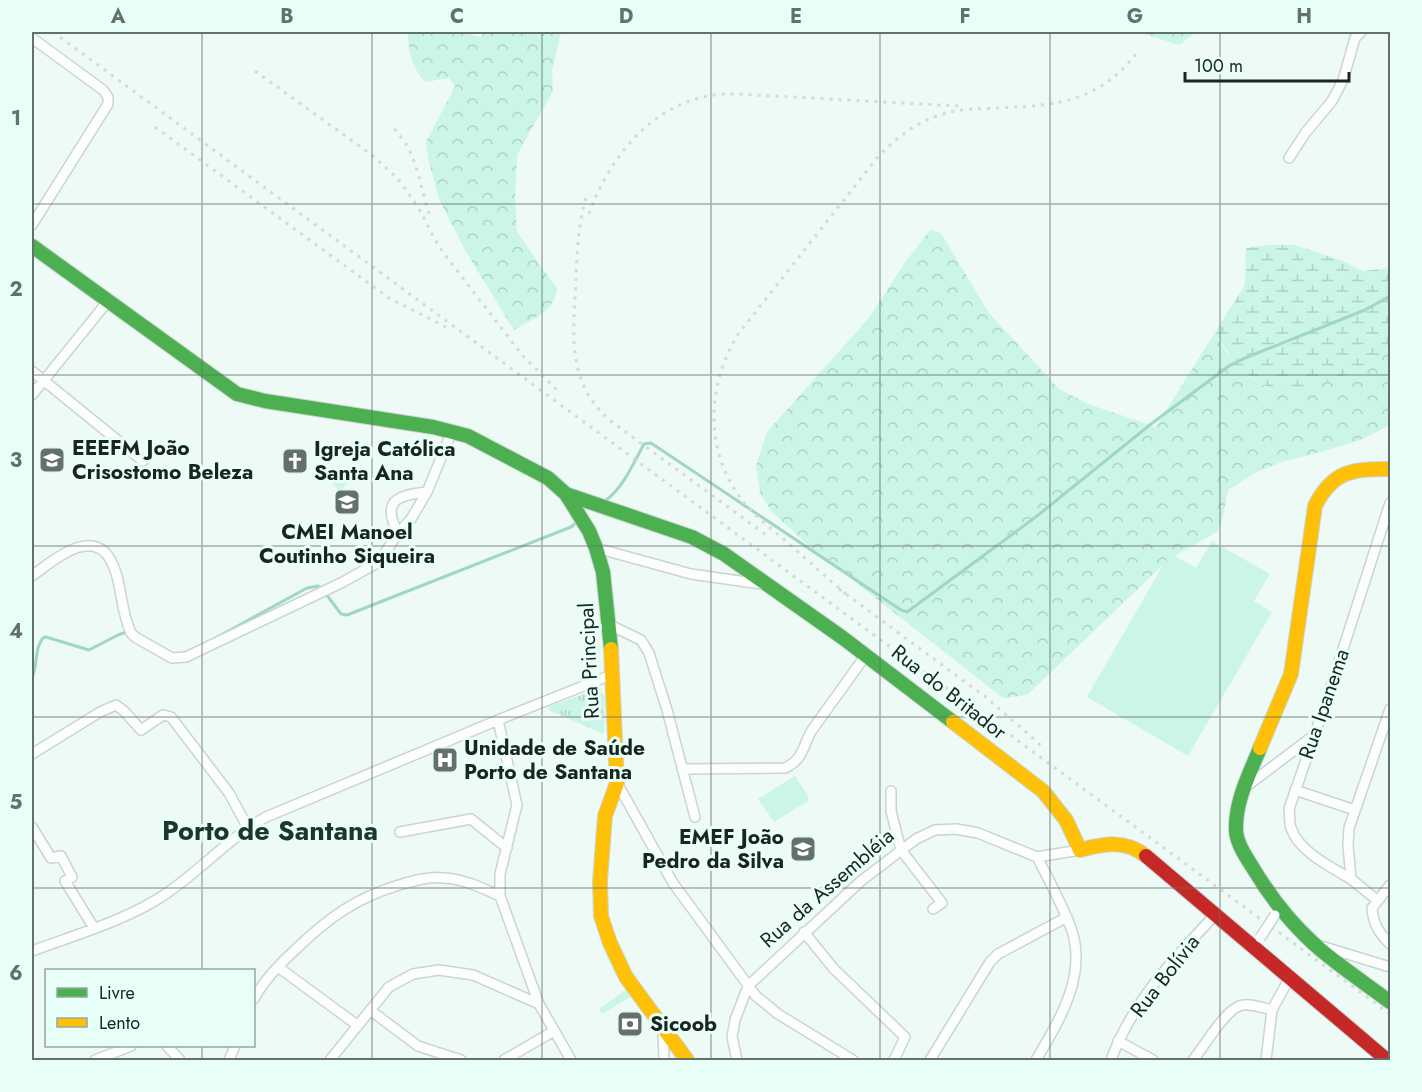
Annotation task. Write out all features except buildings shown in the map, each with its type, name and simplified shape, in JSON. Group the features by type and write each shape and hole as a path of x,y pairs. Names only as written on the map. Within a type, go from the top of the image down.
{"street":[{"path":"1289,158 1306,132 1332,101 1343,80 1355,39 1361,32"},
{"path":"32,38 103,90 108,97 108,104 32,225"},
{"path":"32,246 237,394 265,401 452,431 492,447 548,478 566,494"},
{"path":"32,395 108,300"},
{"path":"32,371 143,461"},
{"path":"32,576 54,559 76,547 91,545 103,551 111,560 116,574 131,633 172,658 186,657 344,582 375,564 411,519 427,492 452,431"},
{"path":"1390,469 1360,469 1346,472 1330,480 1315,506 1291,674 1242,790 1236,811 1236,834 1244,854 1277,911 1314,944 1390,1002"},
{"path":"398,533 390,514 393,506 405,494 427,492"},
{"name":"Rua Principal","path":"566,494 589,531 596,548 603,572 610,625 617,783 605,816 600,881 601,916 610,943 626,977 687,1060"},
{"name":"Rua do Britador","path":"566,494 708,544 771,586 866,655 1043,791 1066,820 1080,850"},
{"name":"Rua Ipanema","path":"1377,900 1308,850 1296,837 1291,827 1289,809 1390,503"},
{"name":"Rua do Britador","path":"596,548 691,574 771,586"},
{"path":"610,625 635,635 646,645 667,710 695,817"},
{"path":"682,769 785,768 794,764 801,756 812,730 866,655"},
{"path":"32,951 156,900 248,828 279,811 611,675"},
{"path":"32,754 100,712 116,705 141,730 163,715 171,717 229,793 248,828"},
{"path":"1351,879 1349,828 1390,709"},
{"path":"498,720 517,805 500,874 500,896 539,1004 571,1060"},
{"path":"1242,790 1313,736"},
{"path":"617,783 673,883 756,996 778,1014 853,1060"},
{"path":"1295,790 1355,810"},
{"path":"891,791 891,812 901,850 942,903 933,909"},
{"path":"400,832 471,819 507,848"},
{"path":"32,827 51,858 61,856 72,877 65,881 94,927"},
{"name":"Rua da Assembléia","path":"737,1060 732,1037 735,1020 748,986 861,880 916,839 935,830 978,833 1037,857"},
{"path":"1036,1060 1069,998 1075,976 1076,948 1067,917 1037,857 1119,843 1129,844 1141,852 1216,914 1257,942 1290,978 1387,1060"},
{"path":"255,998 278,967 314,931 341,909 377,891 414,880 442,877 467,882 500,896"},
{"path":"1390,885 1372,908 1372,918 1379,933 1390,944"},
{"path":"1257,942 1277,911"},
{"name":"Rua Bolívia","path":"1111,1060 1118,1041 1145,995 1172,961 1216,914"},
{"path":"930,1060 990,962 998,954 1067,917"},
{"path":"804,932 834,969 905,1037 894,1060"},
{"path":"1314,944 1390,967"},
{"path":"278,967 357,1025"},
{"path":"330,1060 389,987 413,974 439,970 473,975 539,1004"},
{"path":"1266,1060 1272,1010 1290,978"},
{"path":"1193,1060 1231,1011 1246,1005 1272,1010"},
{"path":"370,1010 418,1046 461,1060"},
{"path":"663,1030 664,1060"},
{"path":"504,1060 554,1031"},
{"name":"Rua Bolívia","path":"1118,1041 1153,1060"},
{"path":"95,1060 128,1047"},
{"path":"168,1047 180,1060"}],"green space":[{"path":"408,32 466,32 480,37 486,32 561,32 552,70 553,91 517,155 515,199 517,232 557,289 552,304 547,309 514,330 466,252 439,199 426,142 455,86 449,78 425,82 412,58"},
{"path":"1139,32 1197,32 1179,45"},
{"path":"930,230 941,233 989,313 1059,389 1088,404 1156,427 1214,334 1239,368 1266,388 1390,343 1390,425 1360,440 1281,462 1253,474 1228,490 1222,521 1217,532 1169,559 1027,695 1003,698 808,545 772,512 760,493 756,466 767,432 869,318 904,264"},
{"path":"1295,245 1340,260 1363,271 1390,268 1390,343 1371,364 1302,389 1273,391 1234,366 1227,350 1214,334 1245,285 1246,248"},
{"path":"349,467 356,476 339,491 330,480"},
{"path":"1212,541 1270,574 1254,601 1272,612 1188,756 1087,697 1170,553 1196,568"},
{"path":"593,691 605,696 604,734 548,710 549,706"},
{"path":"795,776 808,796 808,801 774,822 758,799"},
{"path":"627,989 632,996 602,1014 599,1009"}],"waterway":[{"path":"605,501 622,483 644,444 651,443 907,612 1037,516 1151,424 1229,366 1365,310 1390,296"},
{"path":"326,594 341,614 347,615 571,527 578,521"},
{"path":"214,639 307,588 318,586 322,589"},
{"path":"32,678 38,647 43,638 89,650 129,631"}],"railway":[{"path":"53,32 1390,1014"},
{"path":"846,594 746,505 722,465 716,443 715,398 728,354 739,333 877,158 901,136 929,119 950,112 1042,105 1078,97 1110,80 1139,50"},
{"path":"255,71 372,155 398,179 418,207 439,247 523,356 561,394"},
{"path":"589,214 612,167 627,147 644,128 686,102 710,96 736,94 958,106"},
{"path":"155,127 389,298 446,327"},
{"path":"394,129 402,138 413,159 430,216"},
{"path":"586,198 578,239 574,339 580,375 587,391 597,407 612,422 769,537"},
{"path":"839,589 987,698 1045,749"}],"traffic: fast":[{"path":"32,246 237,394 265,401 433,427 468,436 548,478 566,494 589,531 596,548 603,572 611,649"},
{"path":"566,494 692,537 724,554 843,638 953,722"},
{"path":"1260,748 1244,788 1236,820 1236,831 1242,850 1273,898 1304,935 1390,1002"}],"traffic: slow":[{"path":"1260,748 1291,674 1315,506 1329,485 1345,474 1355,471 1390,469"},
{"path":"611,649 617,783 605,816 600,881 601,916 610,943 626,977 687,1060"},
{"path":"953,722 1043,791 1066,820 1080,850 1114,844 1130,847 1146,856"}],"traffic: jam":[{"path":"1146,856 1387,1060"}],"place":[{"name":"EEEFM João Crisostomo Beleza","path":"52,460"},
{"name":"Igreja Católica Santa Ana","path":"295,461"},
{"name":"CMEI Manoel Coutinho Siqueira","path":"347,502"},
{"name":"Unidade de Saúde Porto de Santana","path":"445,760"},
{"name":"EMEF João Pedro da Silva","path":"803,849"},
{"name":"Sicoob","path":"630,1024"}],"district":[{"name":"Porto de Santana","path":"270,831"}]}
